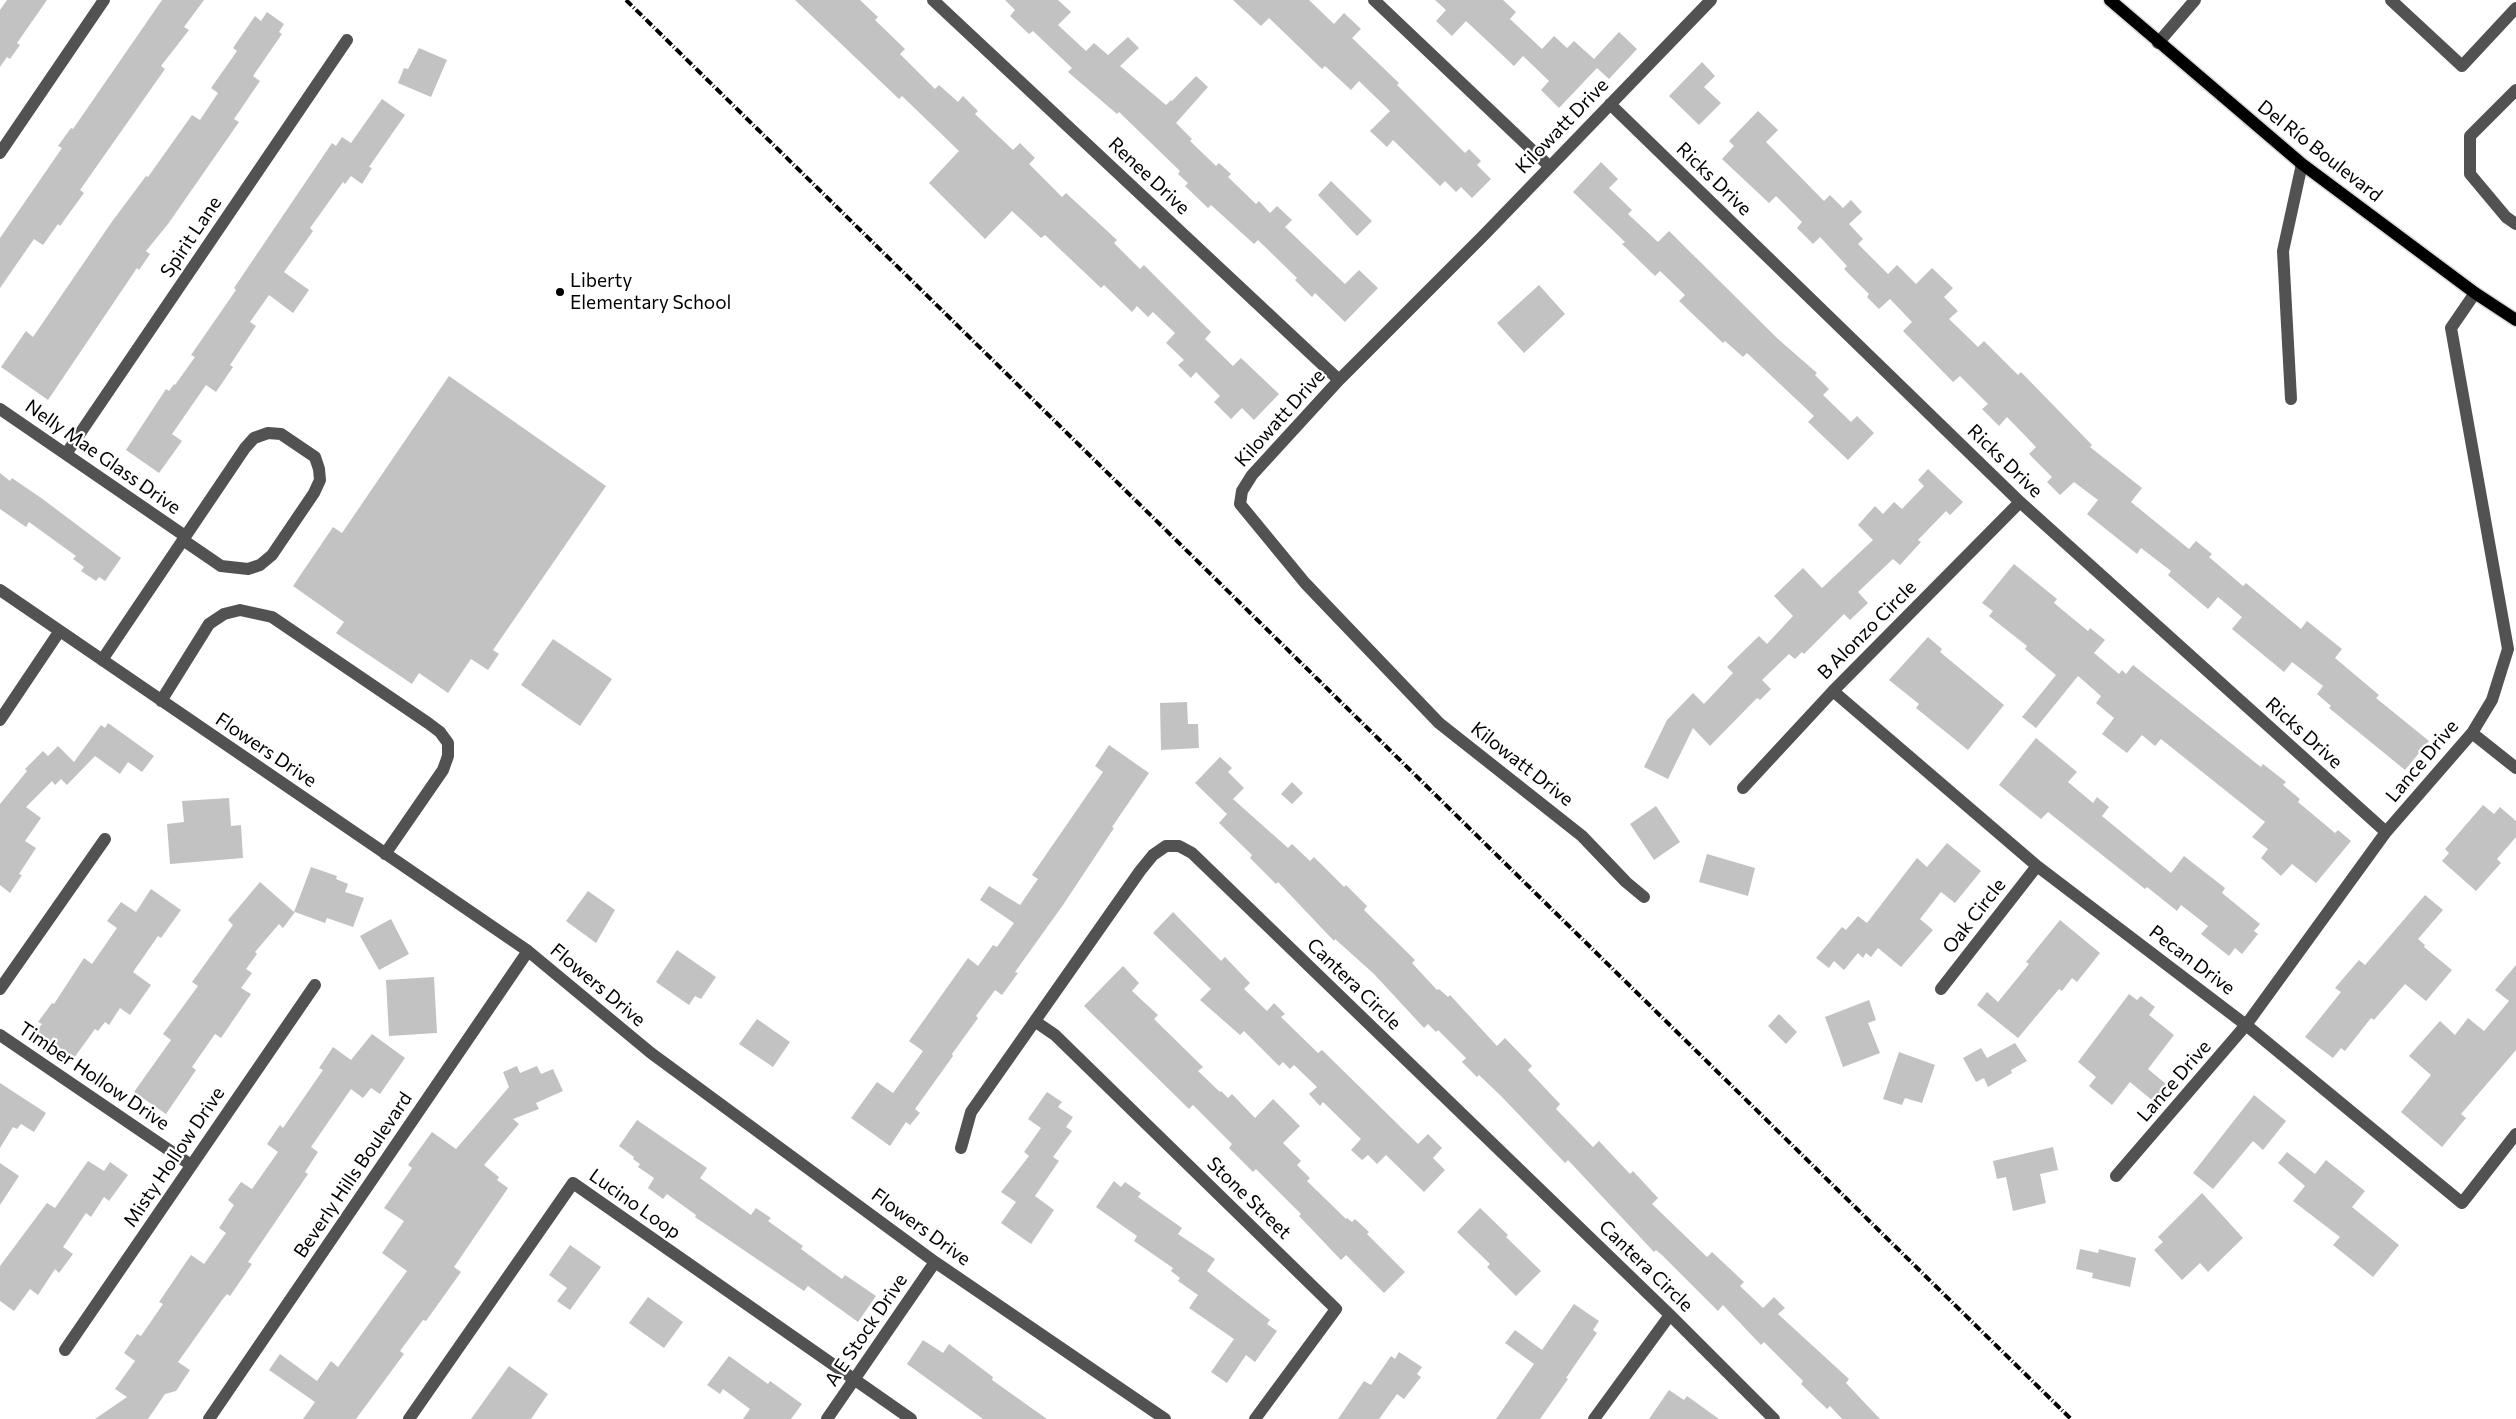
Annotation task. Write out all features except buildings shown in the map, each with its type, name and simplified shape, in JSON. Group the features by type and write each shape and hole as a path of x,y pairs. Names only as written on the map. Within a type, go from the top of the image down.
{"main road":[{"name":"Del Río Boulevard","path":"2112,1 2158,43 2302,164 2475,293 2516,320"}],"street":[{"path":"0,153 104,0"},
{"name":"Renee Drive","path":"933,0 1339,380"},
{"path":"1374,0 1549,166"},
{"name":"Kilowatt Drive","path":"1644,897 1626,882 1582,836 1439,723 1305,583 1240,504 1242,492 1252,475 1339,380 1483,236 1711,0"},
{"path":"2158,43 2195,0"},
{"path":"2392,0 2462,66 2516,8"},
{"name":"Spirit Lane","path":"66,454 347,40"},
{"path":"2516,90 2470,136 2470,174 2506,217 2516,224"},
{"name":"Ricks Drive","path":"1610,104 2020,502 2386,832"},
{"path":"2291,399 2283,251 2302,164"},
{"name":"Lance Drive","path":"2116,1176 2246,1025 2386,832 2472,733 2492,700 2508,649 2451,328 2475,293"},
{"name":"Nelly Mae Glass Drive","path":"0,409 184,538"},
{"path":"102,660 184,538 245,448 254,438 268,433 281,434 314,457 319,468 320,480 314,493 272,555 260,565 248,569 221,566 184,538"},
{"name":"B Alonzo Circle","path":"1743,788 1833,691 2020,502"},
{"name":"Flowers Drive","path":"0,590 528,951 651,1053 935,1262 1165,1419"},
{"path":"161,701 209,624 224,614 240,610 272,617 420,718 440,732 448,743 448,756 443,770 385,854"},
{"path":"0,720 60,632"},
{"name":"Pecan Drive","path":"1833,691 2037,866 2246,1025 2462,1203 2516,1134"},
{"path":"2472,733 2516,768"},
{"path":"0,989 105,839"},
{"name":"Cantera Circle","path":"961,1148 971,1112 1153,854 1166,846 1179,846 1192,853 1670,1315 1774,1419"},
{"name":"Oak Circle","path":"1941,989 2037,866"},
{"name":"Beverly Hills Boulevard","path":"209,1419 528,951"},
{"name":"Misty Hollow Drive","path":"65,1350 315,985"},
{"name":"Stone Street","path":"1036,1022 1055,1035 1336,1309 1255,1419"},
{"name":"Timber Hollow Drive","path":"0,1035 191,1165"},
{"name":"Lucino Loop","path":"410,1419 573,1183 911,1419"},
{"name":"A E Stock Drive","path":"827,1419 935,1262"},
{"path":"1594,1419 1670,1315"}],"railway":[{"path":"626,0 2071,1419"}],"place":[{"name":"Liberty Elementary School","path":"560,292"}]}
